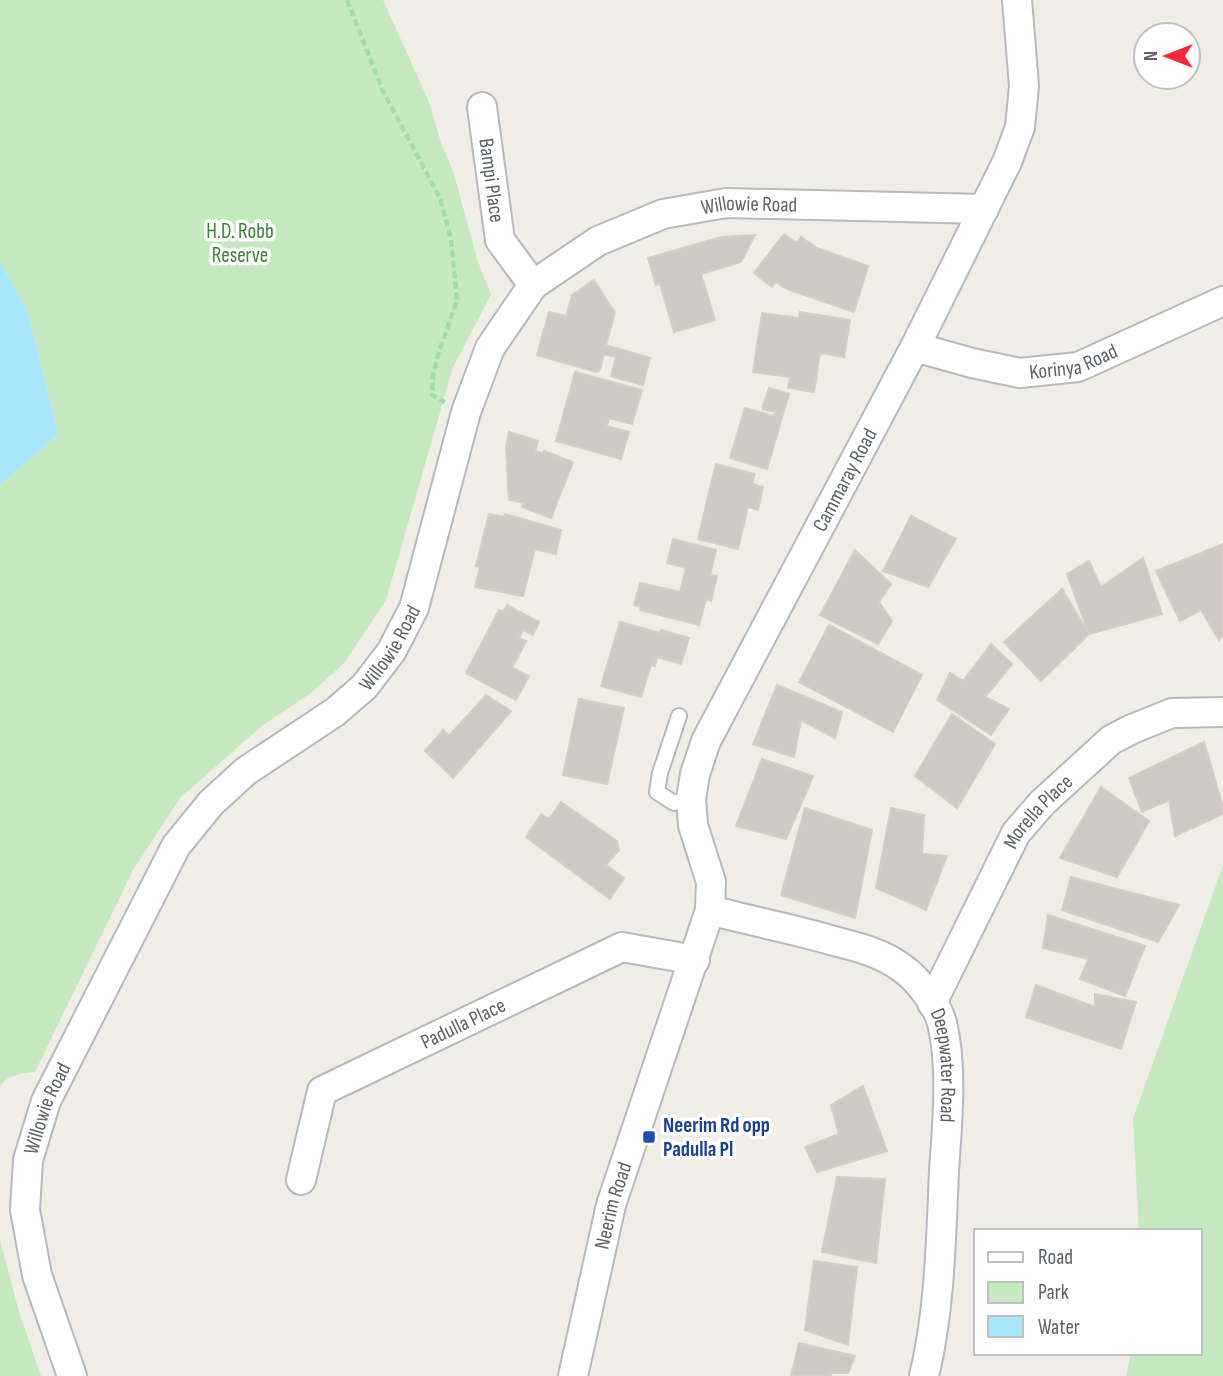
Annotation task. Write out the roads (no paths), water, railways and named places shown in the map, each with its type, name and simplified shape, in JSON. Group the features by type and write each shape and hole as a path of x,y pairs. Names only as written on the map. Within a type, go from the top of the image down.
{"street":[{"name":"Cammaray Road","path":"695,961 710,910 712,881 693,825 691,799 695,774 706,741 915,347 1007,162 1020,127 1024,86 1017,0"},
{"name":"Bampi Place","path":"482,107 500,240 533,285"},
{"name":"Willowie Road","path":"72,1376 37,1275 25,1210 28,1160 46,1101 176,846 211,803 246,771 335,712 364,687 391,652 414,608 466,412 490,348 533,285 598,241 663,215 726,203 984,209"},
{"name":"Korinya Road","path":"915,347 1020,373 1078,367 1223,301"},
{"name":"Morella Place","path":"932,1003 1016,834 1042,803 1111,740 1132,729 1172,713 1223,712"},
{"name":"Deepwater Road","path":"710,910 868,950 904,969 919,983 941,1019 947,1045 947,1127 933,1328 924,1376"},
{"name":"Padulla Place","path":"301,1180 322,1091 622,947 695,961"},
{"name":"Neerim Road","path":"573,1376 611,1205 695,961"}],"lane":[{"path":"679,716 660,773 657,792 674,803 691,799"}],"water":[{"path":"0,263 27,311 58,434 0,485"}],"place":[{"name":"Neerim Rd opp Padulla Pl","path":"649,1137"}],"park label":[{"name":"H.D. Robb Reserve","path":"240,243"}]}
